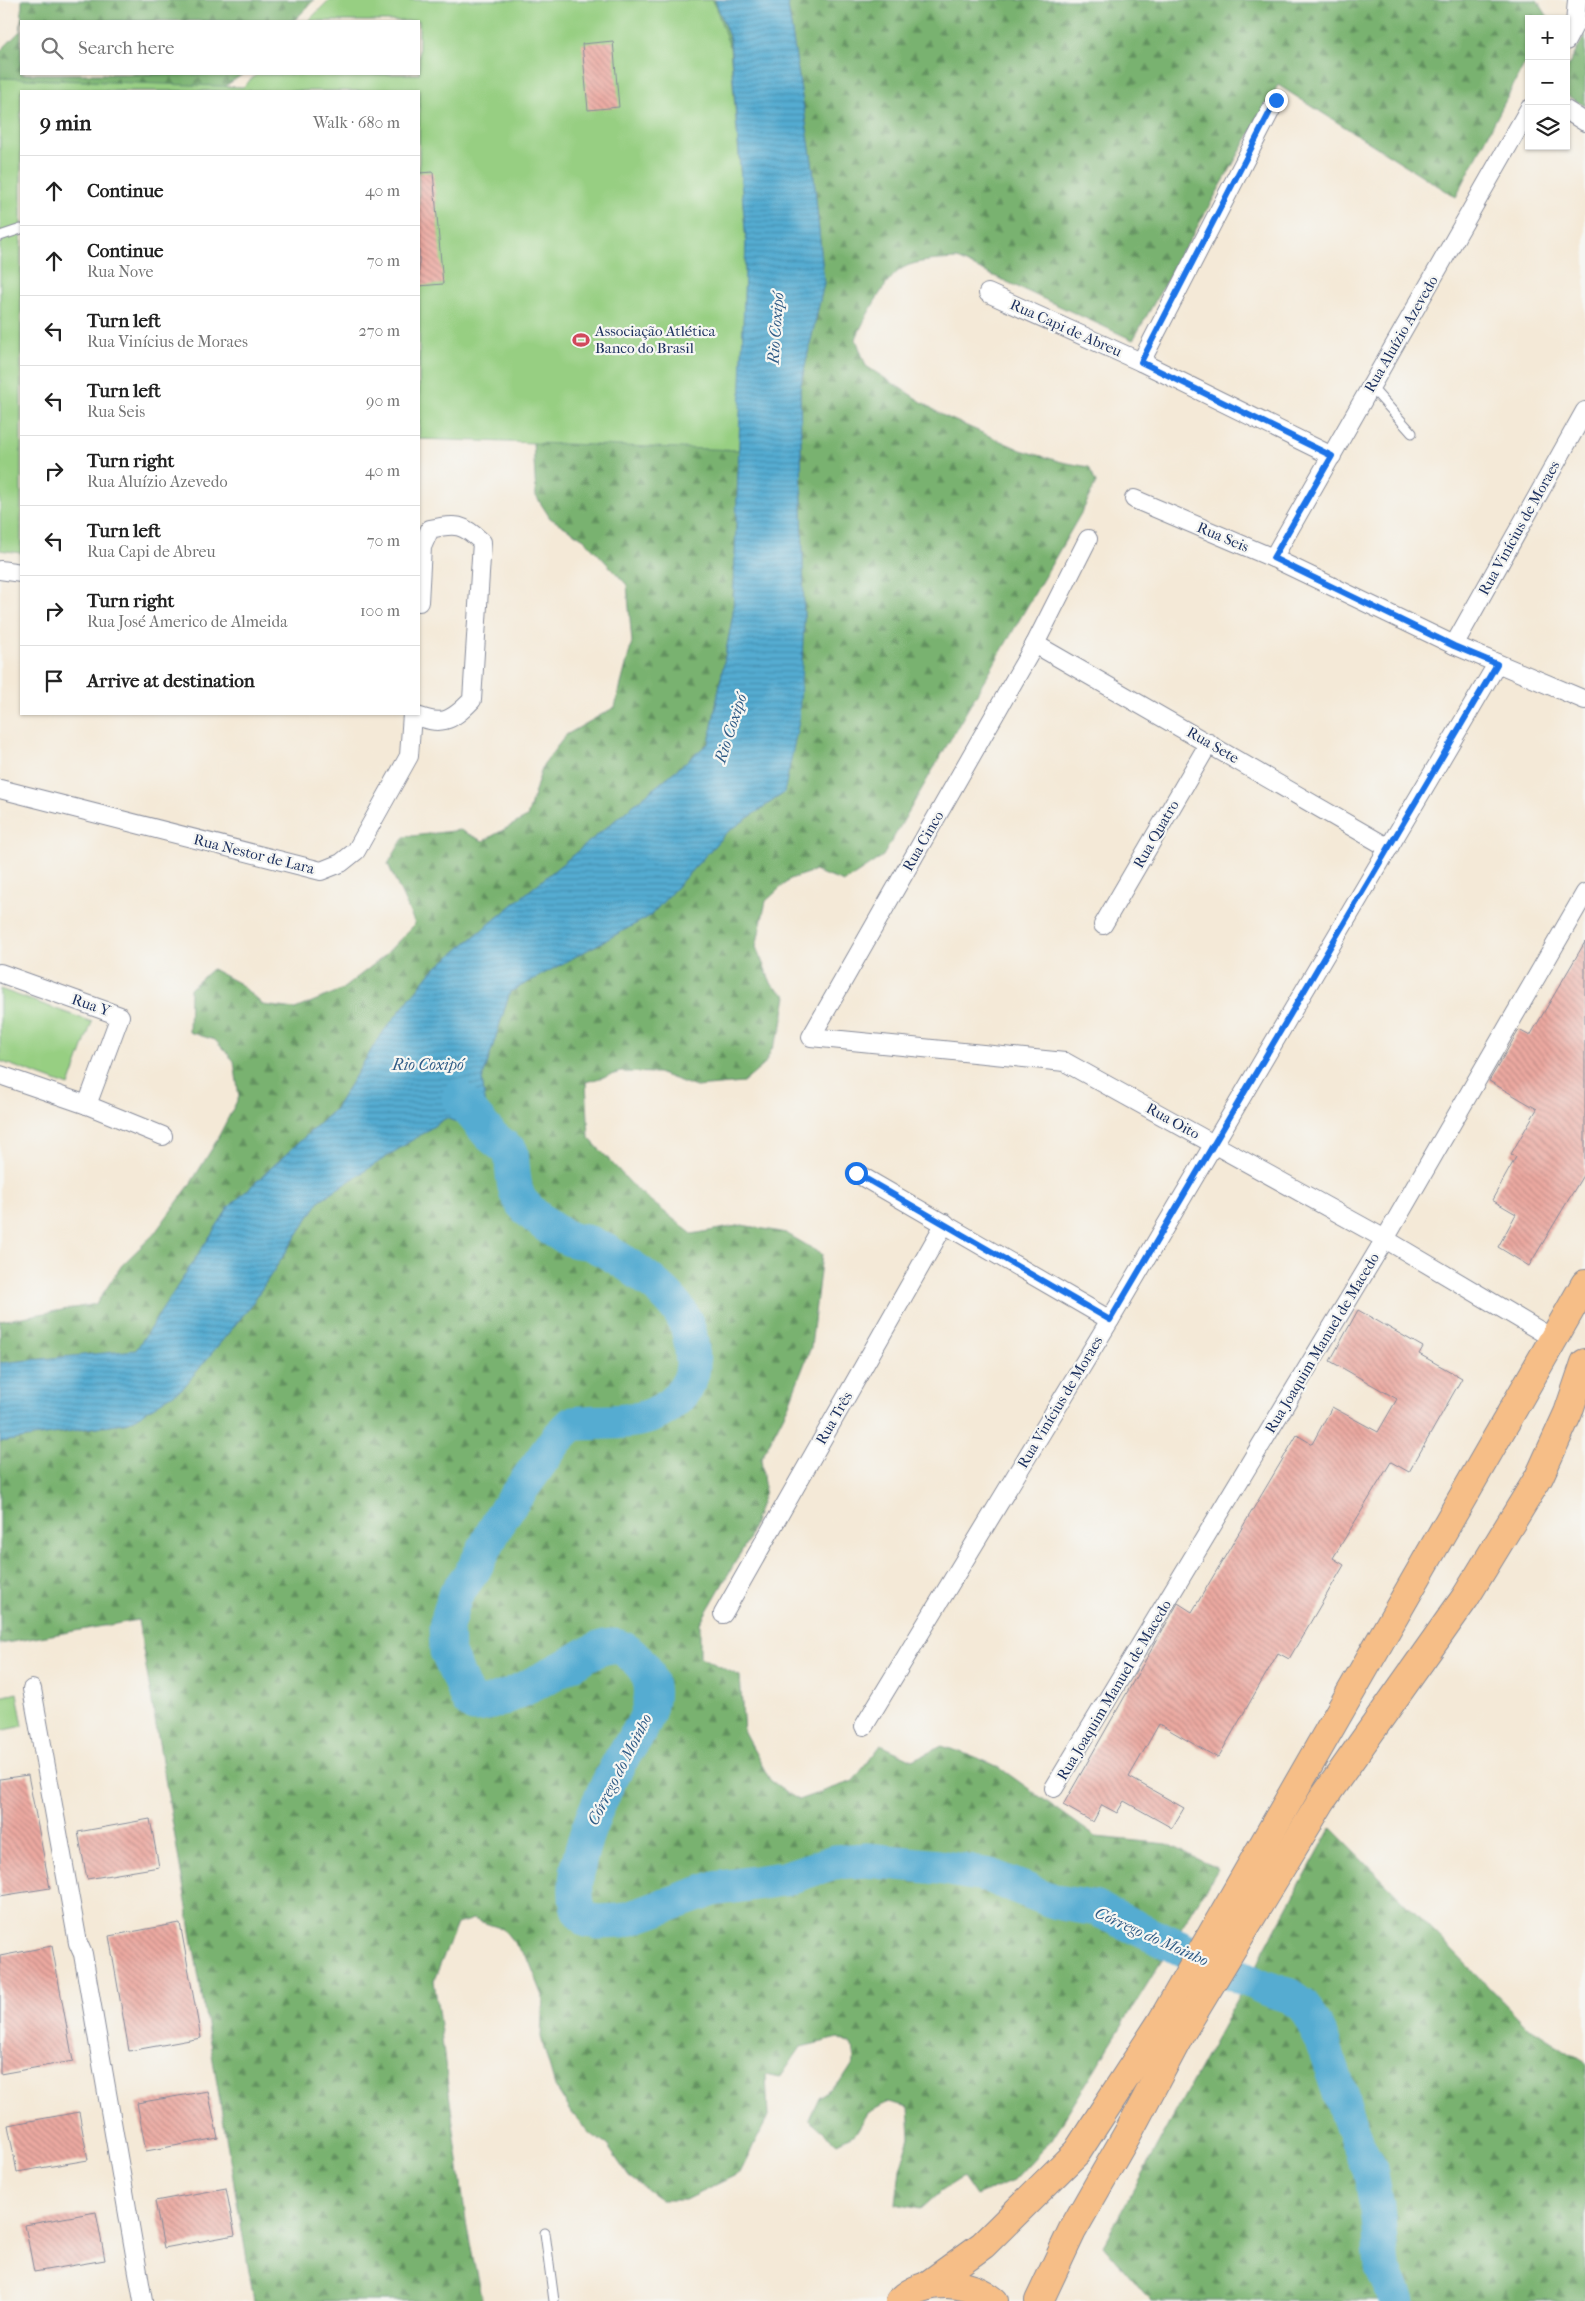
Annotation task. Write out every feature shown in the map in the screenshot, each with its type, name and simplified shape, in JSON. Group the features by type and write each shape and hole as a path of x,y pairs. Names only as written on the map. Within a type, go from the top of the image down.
{"main road":[{"path":"1039,2301 1072,2231 1128,2133 1172,2027 1249,1870 1552,1338 1585,1284"},
{"path":"900,2301 925,2287 984,2245 1076,2152 1172,2027 1269,1889 1322,1800 1465,1598 1539,1477 1568,1413 1585,1363"},
{"path":"925,2287 948,2284 972,2288 994,2301"}],"street":[{"path":"1570,33 1575,24 1578,10 1577,0"},
{"path":"1141,362 1276,100"},
{"path":"1570,113 1585,122"},
{"name":"Rua Aluízio Azevedo","path":"1273,558 1525,116"},
{"name":"Rua Capi de Abreu","path":"988,293 1141,362 1332,456"},
{"name":"Rua Vinícius de Moraes","path":"1454,646 1585,411"},
{"name":"Rua Seis","path":"1134,499 1273,558 1454,646 1585,700"},
{"path":"414,715 432,722 446,719 460,712 472,700 482,542 467,528 450,524 430,530 422,546 420,583"},
{"name":"Rua Cinco","path":"811,1037 1035,644 1088,539"},
{"path":"0,570 20,573"},
{"name":"Rua Sete","path":"1035,644 1389,848"},
{"name":"Rua Vinícius de Moraes","path":"864,1726 1110,1320 1497,664"},
{"name":"Rua Nestor de Lara","path":"0,789 322,871 341,863 356,851 409,756 412,715"},
{"name":"Rua Quatro","path":"1103,925 1209,743"},
{"name":"Rua Joaquim Manuel de Macedo","path":"1054,1788 1385,1238 1585,893"},
{"name":"Rua Y","path":"0,974 120,1016 87,1105"},
{"name":"Rua Oito","path":"811,1037 1065,1062 1385,1238 1552,1338"},
{"path":"0,1075 87,1105 163,1136"},
{"path":"856,1173 1110,1320"},
{"name":"Rua Três","path":"724,1614 945,1223"},
{"path":"32,1689 78,1943 84,1954 143,2301"}],"lane":[{"path":"0,236 20,229"},
{"path":"1371,387 1412,433"},
{"path":"545,2233 554,2301"}],"green space":[{"path":"22,0 314,0 295,20 21,20"},
{"name":"Associação Atlética Banco do Brasil","path":"329,0 713,0 730,48 746,241 739,450 420,439 420,90 20,90 20,553 0,550 0,78 243,87 256,75 420,75 420,20 309,20"},
{"path":"621,0 715,0 730,39 739,450 733,614 709,743 431,972 380,1036 335,1109 229,1207 136,1351 0,1363 0,1321 96,1304 122,1265 154,1234 189,1186 213,1147 239,1097 234,1061 215,1040 189,1032 190,989 212,969 240,984 263,1005 295,1009 341,990 382,958 415,924 388,864 404,837 460,830 483,841 527,817 543,765 566,735 615,707 632,642 627,585 584,539 550,518 536,496 531,406"},
{"path":"787,0 1537,0 1547,15 1525,15 1525,63 1456,197 1278,85 1133,340 957,259 908,265 889,280 869,311 856,339 866,366 942,415 1021,450 1062,462 1089,467 1096,483 1084,508 883,856 844,882 814,871 790,879 766,901 756,947 772,985 787,996 781,1030 764,1065 743,1083 696,1087 658,1073 621,1072 586,1082 589,1138 636,1189 692,1234 742,1225 786,1233 822,1254 811,1347 788,1406 761,1459 765,1491 748,1540 700,1623 700,1657 740,1676 744,1732 770,1780 798,1800 853,1781 881,1745 913,1760 942,1746 978,1758 1000,1768 1096,1837 1168,1844 1218,1869 1052,2139 1013,2181 976,2196 963,2177 941,2191 921,2209 896,2204 900,2169 910,2137 908,2107 888,2102 868,2113 855,2134 837,2143 809,2119 819,2097 843,2079 854,2062 852,2045 839,2038 801,2047 780,2078 766,2075 768,2117 740,2173 685,2200 661,2200 629,2177 607,2145 590,2134 572,2113 555,2086 541,2037 543,1996 529,1961 503,1929 473,1919 457,1924 434,1980 467,2228 482,2301 254,2301 138,1620 0,1644 0,1442 129,1422 249,1308 320,1200 446,1118 490,1135 482,1080 510,992 650,916 726,833 784,793 804,621 800,388 824,283 813,168"},
{"path":"20,31 20,75 242,75 219,90 20,90 0,150 0,51"},
{"path":"1585,35 1585,106 1570,97 1570,63"},
{"path":"0,989 92,1022 69,1086 0,1061"},
{"path":"17,1693 23,1726 0,1731 0,1697"},
{"path":"1331,1828 1527,2026 1585,2063 1585,2301 1151,2301 1103,2245"}],"water":[{"name":"Rio Coxipó","path":"715,0 787,0 813,168 824,283 800,388 804,621 799,721 784,793 726,833 650,916 510,992 482,1080 490,1135 446,1118 320,1200 249,1308 183,1388 129,1422 0,1442 0,1363 136,1350 229,1207 335,1109 380,1036 431,972 709,743 733,614 746,241 730,39"}],"building":[{"path":"613,41 619,107 588,110 582,44"},
{"path":"433,172 443,284 420,286 420,173"},
{"path":"1585,942 1585,1172 1529,1266 1498,1247 1516,1214 1492,1200 1516,1157 1511,1154 1537,1109 1489,1081 1519,1030 1530,1036"},
{"path":"1358,1310 1423,1347 1419,1354 1462,1378 1409,1472 1391,1462 1333,1558 1344,1565 1289,1659 1278,1653 1218,1758 1159,1724 1129,1777 1184,1808 1172,1828 1124,1801 1117,1813 1102,1805 1093,1822 1063,1805 1178,1603 1192,1612 1297,1435 1312,1444 1332,1407 1378,1432 1397,1399 1330,1361"},
{"path":"28,1775 50,1888 0,1896 0,1779"},
{"path":"150,1819 159,1867 87,1879 78,1832"},
{"path":"180,1923 201,2038 129,2051 109,1936"},
{"path":"52,1946 73,2061 0,2074 0,1956"},
{"path":"208,2091 218,2138 146,2151 137,2103"},
{"path":"79,2112 88,2160 17,2172 8,2125"},
{"path":"226,2188 235,2235 164,2248 155,2201"},
{"path":"96,2212 105,2260 34,2272 25,2225"}],"waterway":[{"name":"Córrego do Moinho","path":"459,1098 490,1135 511,1152 516,1192 522,1203 544,1224 557,1232 573,1240 592,1244 643,1275 667,1296 676,1307 686,1322 691,1340 693,1364 691,1377 683,1392 668,1406 656,1414 630,1421 572,1424 556,1440 501,1517 474,1569 455,1595 446,1627 447,1651 468,1700 474,1705 485,1704 511,1695 592,1652 612,1646 620,1647 627,1652 640,1663 648,1674 652,1693 646,1719 603,1793 581,1853 576,1892 580,1912 587,1920 598,1922 622,1921 713,1889 783,1879 834,1862 866,1860 939,1867 990,1876 1056,1902 1097,1909 1265,1988 1290,1996 1305,2007 1320,2035 1356,2140 1370,2169 1377,2206 1382,2268 1398,2301"}],"place":[{"name":"Associação Atlética Banco do Brasil","path":"581,340"}],"route":[{"path":"856,1173 1110,1320 1497,664 1454,646 1273,558 1332,456 1141,362 1276,100"}]}
